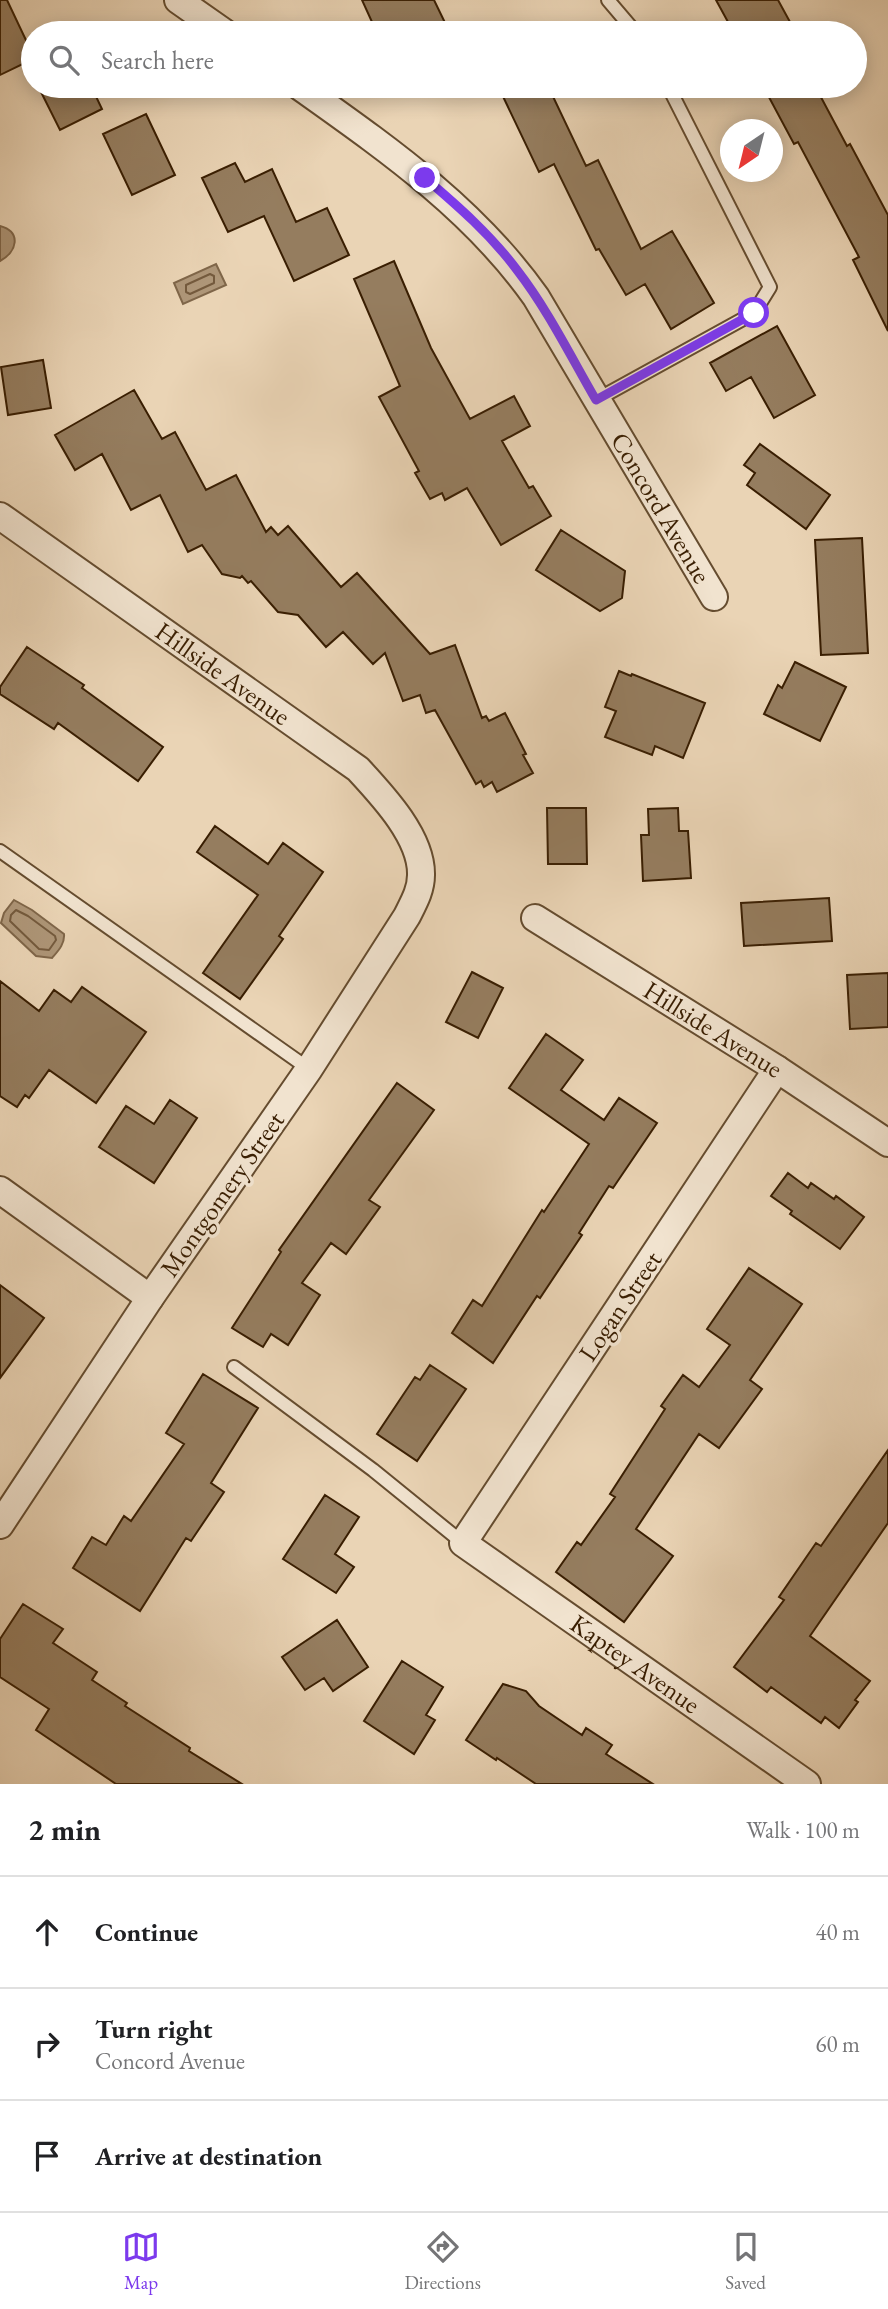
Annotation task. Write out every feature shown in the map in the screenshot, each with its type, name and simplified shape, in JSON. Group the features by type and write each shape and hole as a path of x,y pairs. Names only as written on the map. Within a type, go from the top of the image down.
{"street":[{"path":"178,0 208,21"},
{"name":"Concord Avenue","path":"316,98 416,171 492,241 536,297 714,597"},
{"name":"Hillside Avenue","path":"0,516 358,769 391,804 419,854"},
{"name":"Montgomery Street","path":"0,1525 150,1298 309,1069 407,916 419,893 419,854"},
{"name":"Hillside Avenue","path":"535,918 777,1069 888,1143"},
{"name":"Logan Street","path":"463,1543 777,1069"},
{"path":"0,1190 150,1298"},
{"name":"Kaptey Avenue","path":"463,1543 790,1780"}],"lane":[{"path":"608,0 626,21"},
{"path":"596,400 754,313 770,287 674,98"},
{"path":"0,851 309,1069"},
{"path":"234,1367 373,1470 463,1543"}],"water":[{"path":"0,226 12,233 15,242 10,253 0,261"},
{"path":"216,264 226,285 183,304 174,283"},
{"path":"14,900 64,934 59,950 52,958 36,956 1,923 4,913"}],"building":[{"path":"0,0 7,0 21,30 21,65 0,75"},
{"path":"362,0 434,0 444,21 372,21"},
{"path":"716,0 778,0 789,21 727,21"},
{"path":"44,98 97,98 102,109 60,130"},
{"path":"504,98 554,98 586,166 598,160 641,249 672,231 714,303 671,329 645,284 626,295 599,249 596,250 554,164 539,172"},
{"path":"769,98 821,98 888,215 888,331 853,260 859,257 798,142 794,144"},
{"path":"146,114 175,175 132,195 103,134"},
{"path":"235,163 245,182 272,169 296,222 327,208 349,255 294,281 264,216 228,232 202,178"},
{"path":"394,261 431,348 470,419 514,396 530,426 502,441 529,488 533,486 551,516 501,545 467,488 445,500 442,493 430,499 415,473 419,471 379,397 400,386 354,279"},
{"path":"777,326 815,395 774,418 751,377 726,391 710,363"},
{"path":"43,360 51,408 8,415 1,367"},
{"path":"134,390 162,439 175,432 206,490 236,475 266,532 271,527 278,535 288,526 341,587 357,573 430,654 455,645 482,718 486,716 489,721 505,713 533,773 497,792 492,782 484,787 481,781 476,784 435,710 426,713 420,695 403,701 385,653 373,664 343,632 326,647 298,615 278,612 251,581 248,583 242,576 240,578 222,574 202,545 188,552 160,495 131,510 102,454 75,470 55,435"},
{"path":"760,444 830,495 806,529 747,485 755,473 744,465"},
{"path":"561,530 625,571 622,598 600,611 536,570"},
{"path":"862,538 868,653 821,655 815,540"},
{"path":"27,647 84,685 82,688 163,747 138,781 58,723 54,729 0,694 0,687"},
{"path":"795,662 846,687 820,741 764,714 778,685 782,688"},
{"path":"619,671 705,703 683,758 655,746 652,755 605,737 616,711 605,707"},
{"path":"547,808 586,808 587,864 548,864"},
{"path":"678,808 679,831 688,831 691,878 643,881 641,835 649,835 648,809"},
{"path":"215,826 268,864 283,843 323,872 279,936 283,939 240,999 203,973 258,895 197,852"},
{"path":"829,898 832,941 744,946 741,903"},
{"path":"472,972 503,988 478,1038 446,1022"},
{"path":"888,973 888,1027 850,1029 847,975"},
{"path":"0,981 39,1011 54,990 71,1002 82,987 146,1032 96,1103 49,1070 29,1098 25,1095 17,1107 0,1096"},
{"path":"546,1034 583,1060 561,1090 604,1120 619,1098 657,1123 613,1188 609,1186 579,1233 582,1235 540,1298 537,1296 493,1363 452,1333 473,1300 482,1306 542,1210 544,1212 589,1144 509,1088"},
{"path":"397,1083 434,1110 369,1200 380,1207 346,1254 331,1243 302,1283 320,1295 288,1345 271,1334 263,1347 232,1328 281,1252 279,1250"},
{"path":"170,1100 197,1118 154,1183 99,1147 126,1106 154,1124"},
{"path":"788,1173 808,1188 811,1183 834,1199 836,1196 864,1217 840,1249 790,1214 792,1211 771,1196"},
{"path":"749,1268 802,1304 750,1380 762,1389 719,1448 699,1434 636,1529 673,1556 624,1622 556,1572 577,1542 581,1545 615,1497 610,1494 665,1409 661,1406 683,1375 699,1387 730,1345 707,1329"},
{"path":"0,1285 44,1318 0,1378"},
{"path":"430,1365 466,1389 417,1461 377,1434 415,1377 420,1380"},
{"path":"203,1374 258,1408 211,1483 224,1492 191,1541 186,1538 140,1611 73,1568 92,1537 106,1545 124,1516 131,1521 184,1444 166,1433"},
{"path":"888,1450 888,1523 810,1636 870,1681 839,1728 825,1717 821,1723 771,1687 767,1692 734,1667 784,1600 779,1597 816,1543 821,1546"},
{"path":"325,1495 359,1517 335,1554 354,1567 336,1593 283,1559"},
{"path":"23,1604 63,1629 53,1643 97,1672 92,1680 127,1703 125,1706 190,1748 189,1751 242,1784 116,1784 36,1730 49,1709 0,1677 0,1639"},
{"path":"337,1620 368,1667 333,1691 324,1678 305,1690 282,1657"},
{"path":"402,1661 443,1687 426,1715 435,1720 414,1754 364,1721"},
{"path":"503,1684 526,1691 539,1706 582,1735 586,1728 612,1745 606,1754 653,1784 536,1784 466,1740"}],"route":[{"path":"425,178 492,241 516,269 536,297 596,400 754,313"}]}
